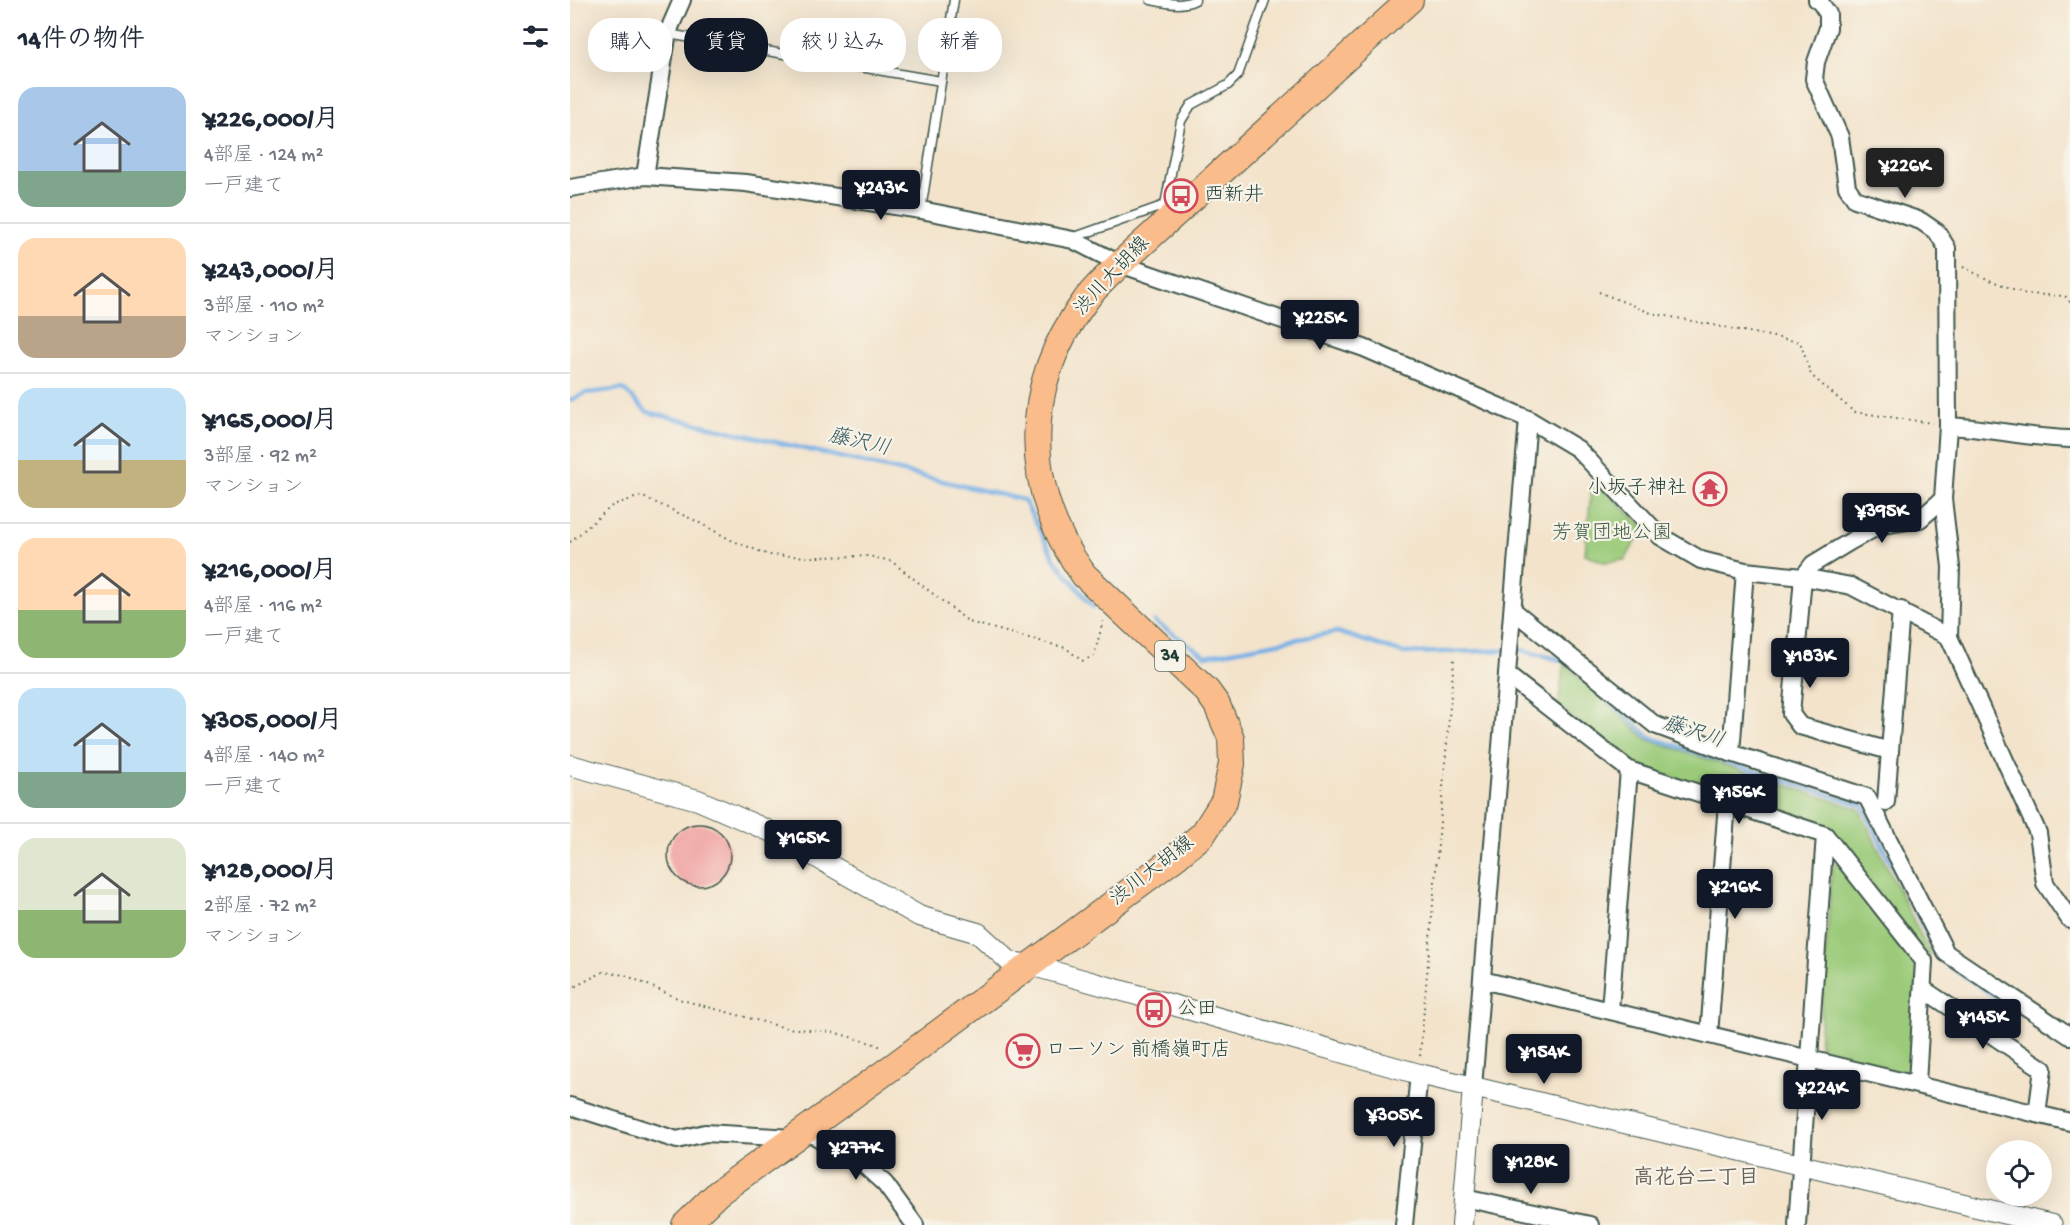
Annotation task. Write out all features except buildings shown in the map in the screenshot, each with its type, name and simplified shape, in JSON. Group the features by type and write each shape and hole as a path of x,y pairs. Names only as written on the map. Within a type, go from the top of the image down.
{"main road":[{"name":"渋川大胡線","path":"685,1225 718,1193 1176,857 1203,834 1224,801 1232,764 1231,738 1217,705 1188,672 1084,575 1071,557 1054,524 1040,481 1037,435 1042,389 1055,350 1086,299 1170,209 1410,0"}],"street":[{"path":"672,24 682,0"},
{"path":"1817,0 1828,14 1828,27 1816,62 1814,79 1840,137 1847,187 1855,199 1921,221 1937,232 1947,248 1948,426 1943,499 1951,567 1949,637 2038,833 2045,884 2070,920"},
{"path":"645,176 662,72"},
{"path":"570,188 645,176 746,183 921,210 1069,239 1120,264 1364,348 1528,419 1578,449 1660,536 1701,560 1745,571 1851,586 1949,637"},
{"path":"1462,1225 1528,419"},
{"path":"1948,426 1978,427 2046,439 2070,440"},
{"path":"1890,751 1800,726 1791,714 1803,578 1813,564 1861,536 1881,525 1920,519 1943,499"},
{"path":"1731,753 1745,571"},
{"path":"1886,802 1901,610"},
{"path":"1514,611 1655,725 1731,753 1867,797 1946,953 2070,1036"},
{"path":"1507,675 1629,770 1825,835 1924,961 1917,1084"},
{"path":"570,765 698,800 774,833 920,916 978,933 1010,962 1419,1074 2052,1225"},
{"path":"1610,1010 1629,770"},
{"path":"1709,1035 1727,803"},
{"path":"1797,1225 1825,835"},
{"path":"1482,980 2070,1122"},
{"path":"1923,988 2043,1069 2037,1114"},
{"path":"1404,1225 1419,1074"},
{"path":"570,1106 677,1140 705,1133 799,1134 862,1163 885,1184 915,1225"},
{"path":"1464,1198 1590,1225"}],"lane":[{"path":"921,210 954,0"},
{"path":"1151,0 1167,4 1188,4 1195,0"},
{"path":"1069,239 1170,209 1181,121 1191,105 1228,85 1238,75 1264,0"},
{"path":"672,35 941,81"}],"path":[{"path":"1947,259 1987,279 2026,294 2065,296 2070,302"},
{"path":"1599,292 1651,313 1800,342 1810,375 1854,411 1948,426"},
{"path":"570,542 613,505 641,496 731,540 769,555 869,556 891,561 969,622 1066,648 1082,661 1094,656 1109,600"},
{"path":"1419,1074 1454,659"},
{"path":"570,989 603,972 625,975 682,1000 786,1028 832,1032 878,1045 895,1065"}],"green space":[{"name":"芳賀団地公園","path":"1592,480 1644,527 1625,560 1603,562 1585,554"},
{"path":"1564,663 1646,739 1859,809 1930,954 1928,957 1828,829 1633,764 1558,706"},
{"path":"1835,863 1840,864 1919,962 1910,1068 1904,1074 1825,1052 1819,1043 1832,869"}],"waterway":[{"name":"藤沢川","path":"570,400 586,393 623,389 647,412 1024,500 1055,560 1093,607"},
{"name":"藤沢川","path":"1154,621 1206,656 1337,632 1403,653 1521,650 1565,661"},
{"name":"藤沢川","path":"1587,680 1649,737 1862,805 1940,960 2030,1019"}],"place":[{"name":"西新井","path":"1181,196"},
{"name":"小坂子神社","path":"1710,489"},
{"name":"公田","path":"1154,1010"},
{"name":"ローソン 前橋嶺町店","path":"1023,1051"}],"district":[{"name":"高花台二丁目","path":"1696,1179"}]}
